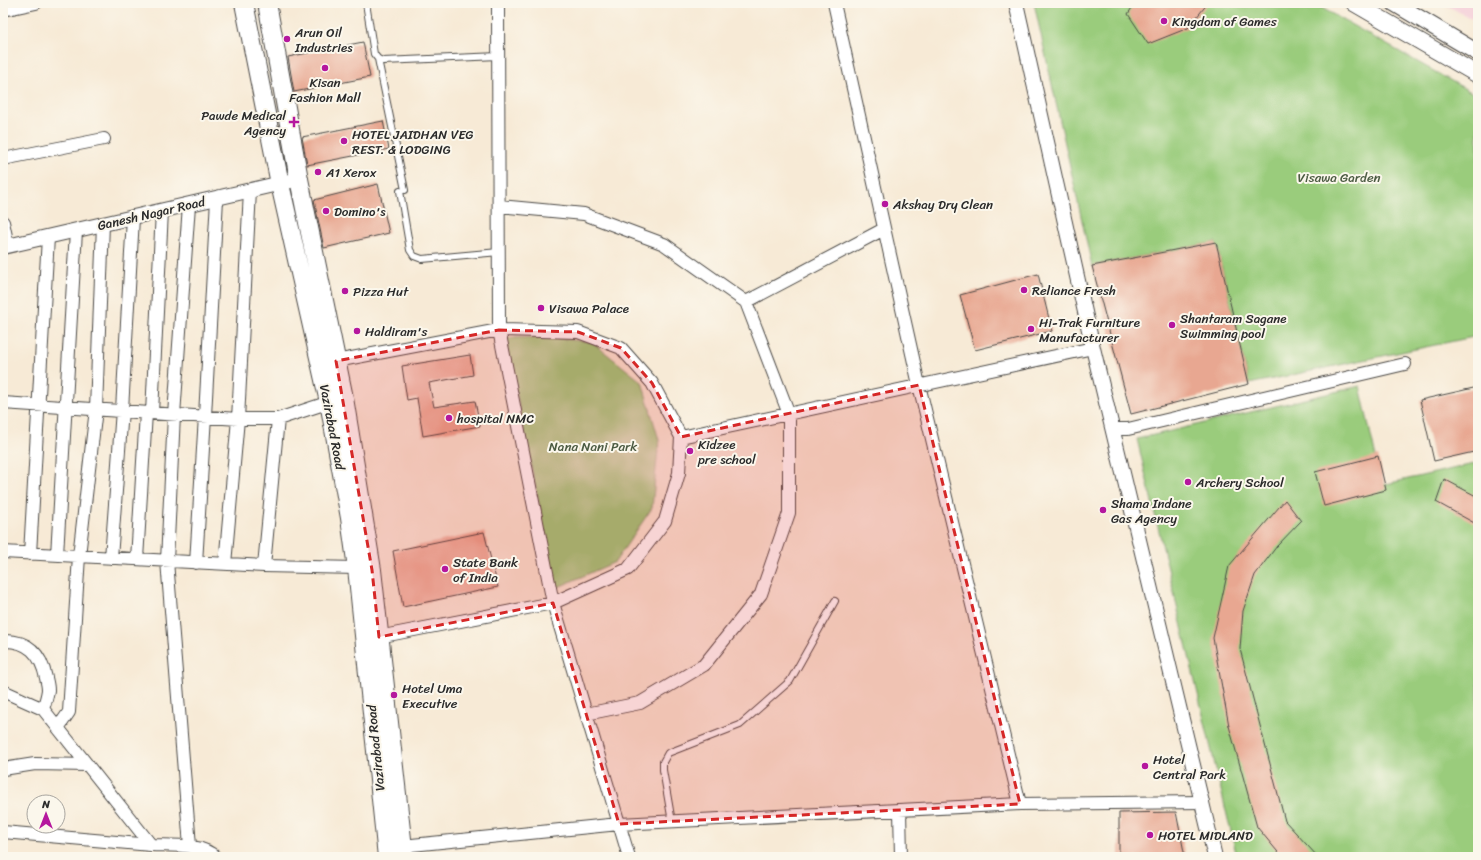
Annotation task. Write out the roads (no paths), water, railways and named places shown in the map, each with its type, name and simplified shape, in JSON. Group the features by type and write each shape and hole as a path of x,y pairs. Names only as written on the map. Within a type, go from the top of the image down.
{"main road":[{"name":"Vazirabad Road","path":"244,3 280,184 336,400 372,570 372,638 386,857"},
{"name":"Vazirabad Road","path":"267,3 299,179 336,361 336,400 350,518 357,568 372,638 403,852"},
{"path":"1354,3 1478,75"},
{"path":"1394,3 1478,53"}],"street":[{"path":"3,10 36,3"},
{"path":"498,3 499,330 554,603 629,857"},
{"path":"834,3 919,385 1020,804"},
{"path":"1016,3 1093,348 1215,857"},
{"path":"3,159 104,139"},
{"name":"Ganesh Nagar Road","path":"5,246 217,199 299,179"},
{"path":"225,564 238,419 250,191"},
{"path":"196,563 206,416 217,199"},
{"path":"189,205 174,415 167,561 190,846"},
{"path":"499,206 584,214 664,244 746,302 789,414 789,513 761,594 704,665 640,703 586,714"},
{"path":"137,559 149,413 162,211"},
{"path":"111,558 122,410 133,218"},
{"path":"3,222 5,246"},
{"path":"58,728 69,712 80,556 96,409 103,224"},
{"path":"746,302 884,229"},
{"path":"57,555 76,231"},
{"path":"30,554 48,237"},
{"path":"336,361 499,330 578,332 621,348 652,383 681,437 679,474 665,521 628,569 554,603 372,638"},
{"path":"681,437 1093,348"},
{"path":"1112,429 1128,429 1405,364"},
{"path":"3,403 238,419 278,418 336,400"},
{"path":"264,566 278,418"},
{"path":"3,552 196,563 357,568"},
{"path":"3,641 20,642 30,648 39,657 45,672 48,689 43,709"},
{"path":"3,691 43,709 151,845"},
{"path":"3,769 35,764 88,765"},
{"path":"403,852 619,824 1020,804 1203,802"},
{"path":"900,810 901,857"},
{"path":"3,832 151,845 190,846 212,854 215,857"}],"lane":[{"path":"366,3 374,54 378,59 402,191 410,250 414,256 422,259 499,252"},
{"path":"378,59 382,61 499,56"},
{"path":"672,822 663,770 663,762 668,753 740,725 790,681 835,601"}],"place":[{"name":"Kingdom of Games","path":"1164,21"},
{"name":"Arun Oil Industries","path":"287,39"},
{"name":"Kisan Fashion Mall","path":"325,68"},
{"name":"Pawde Medical Agency","path":"294,122"},
{"name":"HOTEL JAIDHAN VEG REST. & LODGING","path":"344,141"},
{"name":"A1 Xerox","path":"318,172"},
{"name":"Akshay Dry Clean","path":"885,204"},
{"name":"Domino's","path":"326,211"},
{"name":"Reliance Fresh","path":"1024,290"},
{"name":"Pizza Hut","path":"345,291"},
{"name":"Visawa Palace","path":"541,308"},
{"name":"Shantaram Sagane Swimming pool","path":"1172,325"},
{"name":"Hi-Trak Furniture Manufacturer","path":"1031,329"},
{"name":"Haldiram's","path":"357,331"},
{"name":"hospital NMC","path":"449,418"},
{"name":"Kidzee pre school","path":"690,451"},
{"name":"Archery School","path":"1188,482"},
{"name":"Shama Indane Gas Agency","path":"1103,510"},
{"name":"State Bank of India","path":"445,569"},
{"name":"Hotel Uma Executive","path":"394,695"},
{"name":"Hotel Central Park","path":"1145,766"},
{"name":"HOTEL MIDLAND","path":"1150,835"}],"park label":[{"name":"Visawa Garden","path":"1339,177"},
{"name":"Nana Nani Park","path":"593,446"}]}
